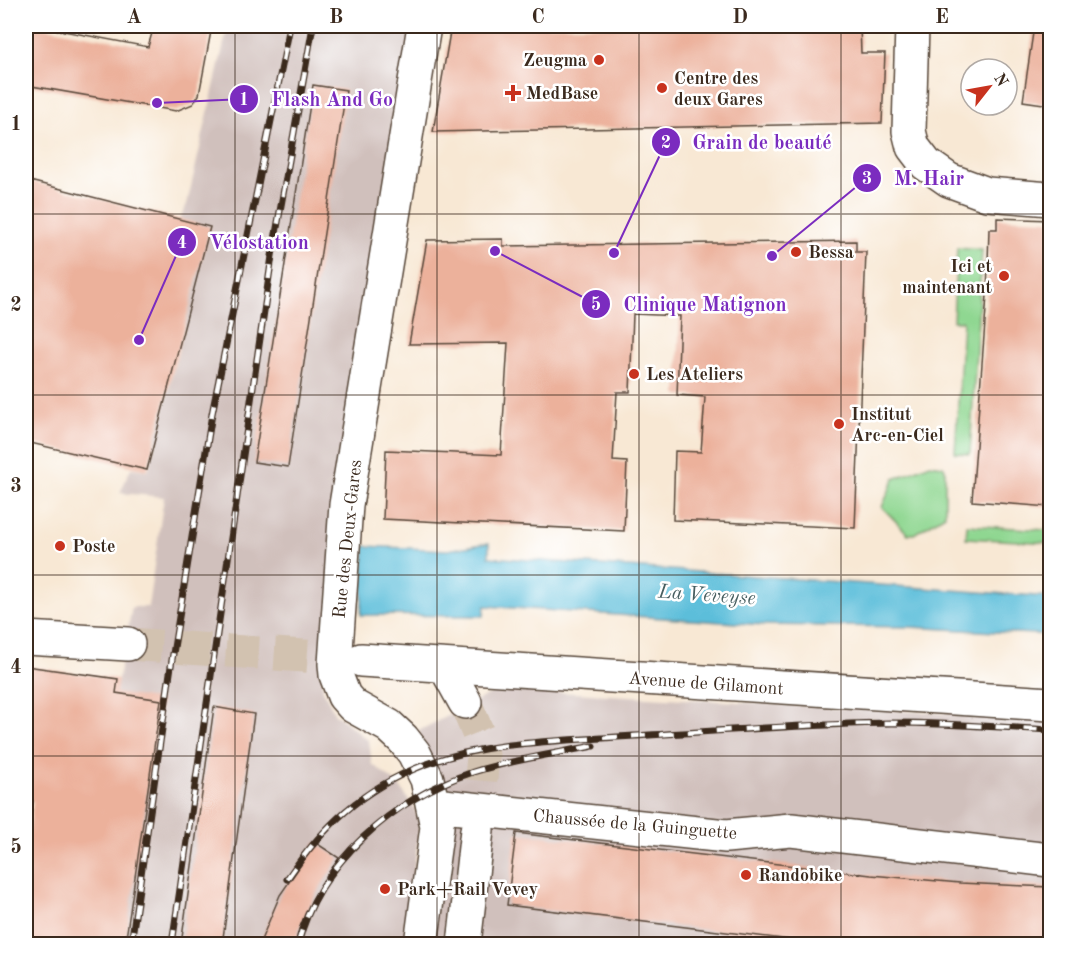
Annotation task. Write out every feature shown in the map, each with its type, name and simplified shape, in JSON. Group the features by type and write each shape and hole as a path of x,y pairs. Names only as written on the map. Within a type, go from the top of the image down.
{"street":[{"name":"Rue des Deux-Gares","path":"421,945 437,827 427,779 414,753 389,726 353,706 344,696 339,685 335,664 346,505 424,26"},
{"path":"912,26 909,131 913,147 926,164 949,180 987,194 1050,199"},
{"path":"26,638 128,644"},
{"name":"Avenue de Gilamont","path":"361,660 1050,704"},
{"path":"445,666 465,702"},
{"name":"Chaussée de la Guinguette","path":"434,805 726,836 791,830 1050,860"},
{"path":"464,945 477,830"}],"shaded area":[{"path":"228,26 413,26 320,667 323,690 335,714 369,741 372,764 399,785 415,810 420,824 404,944 26,944 26,852 30,820 97,830 118,679 132,607 148,607 164,497 120,493 131,468 148,470 210,227 180,219 187,204"},
{"path":"499,689 1050,719 1050,944 421,944 437,827 403,739"}],"green space":[{"path":"957,248 982,250 970,454 955,453 963,321 953,321"},
{"path":"930,464 943,466 945,469 945,515 914,534 908,534 882,507 894,479"},
{"path":"1048,521 1050,522 1050,543 966,538 967,525 1046,530"}],"water":[{"name":"La Veveyse","path":"489,543 489,557 1050,597 1050,635 909,627 766,625 485,606 484,616 361,615 365,546 448,550"}],"building":[{"path":"26,26 37,26 148,47 154,26 212,26 199,95 193,104 176,111 26,85"},
{"name":"Centre des deux Gares","path":"451,26 860,26 861,53 885,53 882,123 433,132"},
{"path":"1034,26 1050,26 1050,105 1023,101"},
{"path":"313,85 346,90 288,467 254,462"},
{"path":"26,180 210,227 147,470 26,442"},
{"path":"997,218 1050,220 1050,507 972,501 987,295 989,229 997,229"},
{"path":"503,239 503,246 856,241 856,252 866,252 855,528 673,520 675,451 701,452 705,397 677,395 680,316 633,314 630,392 617,392 613,461 627,462 624,531 383,519 386,450 501,455 508,343 409,344 427,240"},
{"path":"26,666 118,679 116,693 161,700 125,945 26,945 26,852 33,801 26,800"},
{"path":"214,707 254,714 222,945 181,945"},
{"path":"516,833 871,875 960,883 1050,887 1050,945 832,945 507,905"},
{"path":"316,843 339,858 314,897 299,929 295,945 259,945 280,895"}],"tunnel":[{"path":"128,644 361,660"},
{"path":"465,702 480,738 483,755 477,830"}],"railway":[{"path":"131,944 171,666 212,414 290,26"},
{"path":"172,944 272,256 313,26"},
{"path":"287,879 315,842 363,797 382,785 424,765 475,751 554,741 828,725 912,723 1050,730"},
{"path":"298,944 308,914 341,861 363,837 388,816 415,798 473,772 593,746"}],"place":[{"name":"Zeugma","path":"599,60"},
{"name":"Centre des deux Gares","path":"662,88"},
{"name":"MedBase","path":"513,93"},
{"name":"Flash And Go","path":"157,103"},
{"name":"Clinique Matignon","path":"495,251"},
{"name":"Bessa","path":"796,252"},
{"name":"Grain de beauté","path":"614,253"},
{"name":"M. Hair","path":"772,256"},
{"name":"Ici et maintenant","path":"1004,276"},
{"name":"Vélostation","path":"139,340"},
{"name":"Les Ateliers","path":"634,374"},
{"name":"Institut Arc-en-Ciel","path":"839,424"},
{"name":"Poste","path":"60,546"},
{"name":"Randobike","path":"746,875"},
{"name":"Park+Rail Vevey","path":"385,889"}]}
